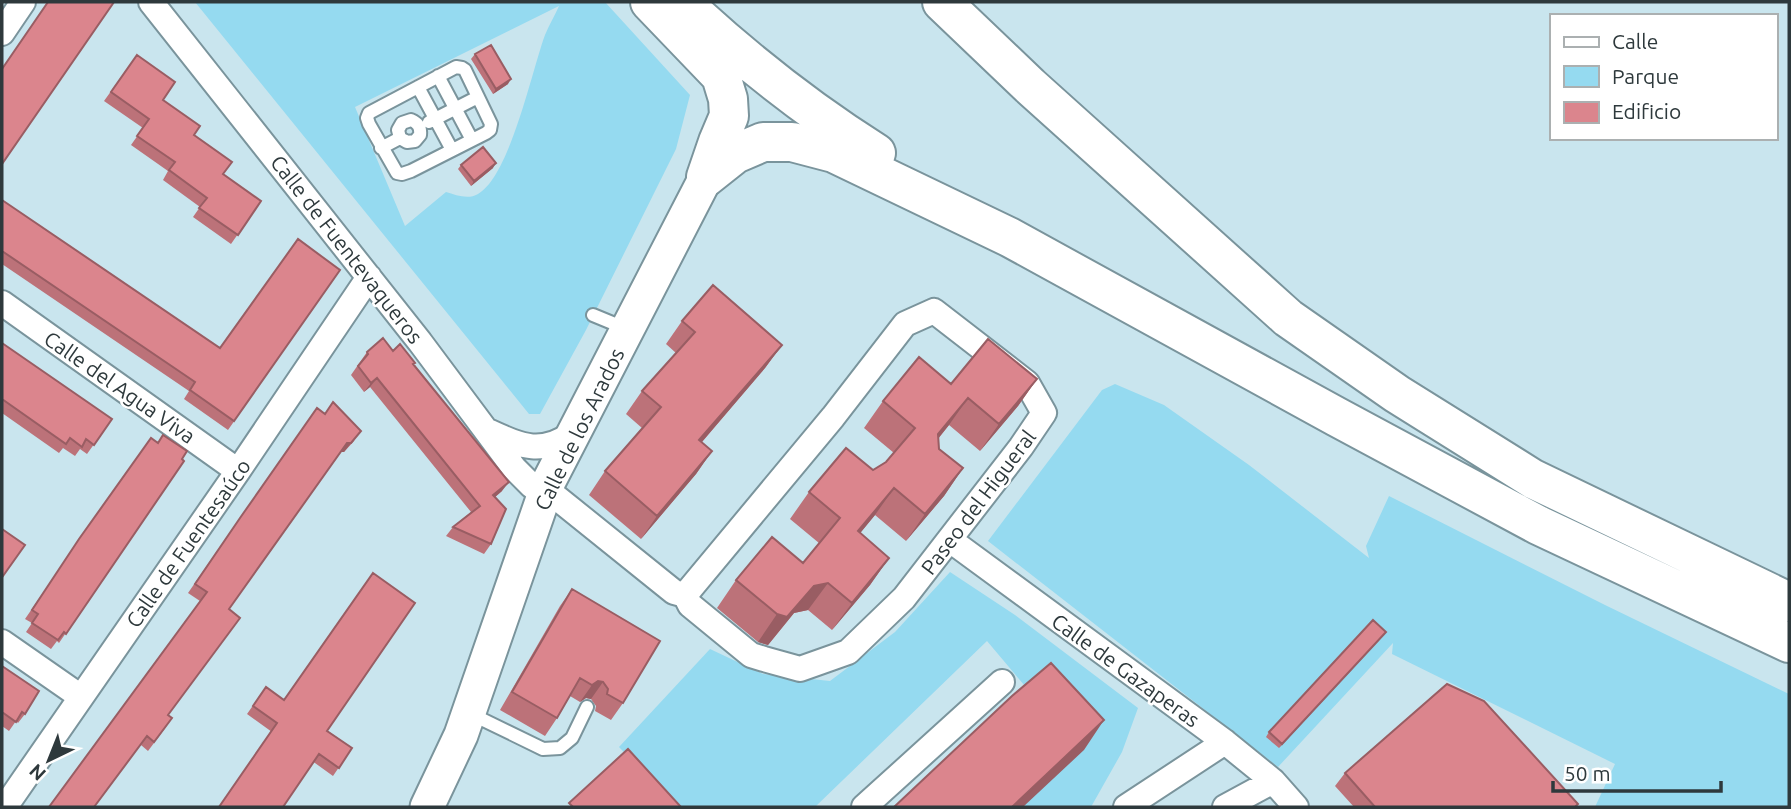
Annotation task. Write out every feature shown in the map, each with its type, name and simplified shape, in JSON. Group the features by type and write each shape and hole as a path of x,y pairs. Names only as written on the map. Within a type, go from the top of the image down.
{"highway":[{"path":"650,2 721,76 728,99 729,116 706,177"},
{"path":"682,2 788,94 1009,237"},
{"path":"942,2 1030,86 1299,326 1397,394 1534,479 1789,602"},
{"path":"706,177 736,154 763,142 792,142 834,152 1009,237 1538,525 1789,643"}],"street":[{"path":"2,33 23,2"},
{"name":"Calle de Fuentevaqueros","path":"151,2 369,277 514,468 532,486 546,489"},
{"name":"Calle de los Arados","path":"427,807 461,735 549,481 706,177"},
{"name":"Calle de Fuentesaúco","path":"5,807 369,277"},
{"name":"Calle del Agua Viva","path":"2,303 238,471"},
{"name":"Paseo del Higueral","path":"546,489 674,592 685,595 690,605 751,655 800,670 848,652 904,598 1021,447 1044,413 1027,383 934,311 905,324 833,418 685,595"},
{"path":"487,430 517,444 537,446 557,444 574,433"},
{"name":"Calle de Gazaperas","path":"950,540 1225,742 1273,781 1296,807"},
{"path":"2,642 81,697"},
{"path":"864,807 1002,682"},
{"path":"1126,807 1225,742"},
{"path":"1225,807 1273,781"}],"lane":[{"path":"456,67 462,68 491,124 490,130 411,171 397,173 369,124 369,113 438,76 456,67"},
{"path":"438,76 472,140"},
{"path":"418,87 452,150"},
{"path":"419,127 478,97"},
{"path":"395,98 405,121"},
{"path":"405,121 416,122 419,127 420,135 415,141 407,142 400,138 398,130 405,121"},
{"path":"381,148 400,138"},
{"path":"415,141 427,163"},
{"path":"593,315 628,329"},
{"path":"469,712 543,749 560,748 572,738 587,707"}],"green space":[{"path":"195,2 605,2 690,95 676,149 586,330 540,414 529,414","holes":["559,6 545,35 510,145 490,183 478,194 470,197 446,192 405,226 355,107"]},
{"path":"1115,384 1164,405 1249,465 1369,558 1366,546 1389,496 1789,694 1789,807 1595,807 1615,764 1392,654 1393,643 1278,767 988,541 1102,390"},
{"path":"950,572 1015,615 1138,708 1122,752 1091,807 1023,807 1030,692 987,641 815,807 677,807 619,747 710,649 763,674 830,681 895,632"}],"building":[{"path":"48,2 114,2 2,164 2,69"},
{"path":"491,45 511,79 496,89 475,54"},
{"path":"137,55 175,82 163,100 200,126 194,135 232,162 223,174 261,201 238,235 199,208 207,198 169,170 175,162 137,136 149,119 111,92"},
{"path":"483,147 496,163 474,181 461,165"},
{"path":"2,200 220,348 298,239 340,270 234,421 190,390 195,382 2,251"},
{"path":"713,285 782,345 699,440 712,451 657,516 605,471 661,407 642,391 695,332 682,321"},
{"path":"383,338 393,351 400,344 415,363 413,364 509,482 493,495 506,509 491,544 453,527 480,506 377,378 371,383 358,366 367,352"},
{"path":"988,339 1037,379 999,424 968,398 938,434 939,449 963,468 925,514 894,488 858,531 889,558 852,603 828,583 814,586 787,617 777,614 736,580 772,537 803,563 840,518 809,492 846,448 873,470 886,462 915,428 883,401 919,357 951,384"},
{"path":"2,343 112,419 94,445 86,439 82,447 70,438 66,444 2,399"},
{"path":"333,402 361,431 351,443 347,443 229,609 240,618 168,715 172,718 154,742 147,736 94,807 49,807 207,592 195,584 317,408 325,414"},
{"path":"163,435 187,451 182,459 184,461 66,634 64,632 58,640 32,623 38,614 32,610 151,438 158,443"},
{"path":"2,529 25,545 3,576 2,575"},
{"path":"373,573 415,603 327,731 352,748 339,768 319,754 283,807 219,807 277,723 253,706 266,687 284,700"},
{"path":"572,589 660,641 623,703 607,694 608,689 603,682 598,681 592,685 580,678 557,718 512,692"},
{"path":"1373,620 1386,632 1282,744 1269,732"},
{"path":"1051,663 1104,720 1012,807 894,807 1012,696"},
{"path":"2,666 39,691 25,714 22,712 16,722 2,712"},
{"path":"1447,684 1484,701 1578,804 1575,807 1375,807 1345,773"},
{"path":"628,749 681,807 573,807 569,803"}]}
